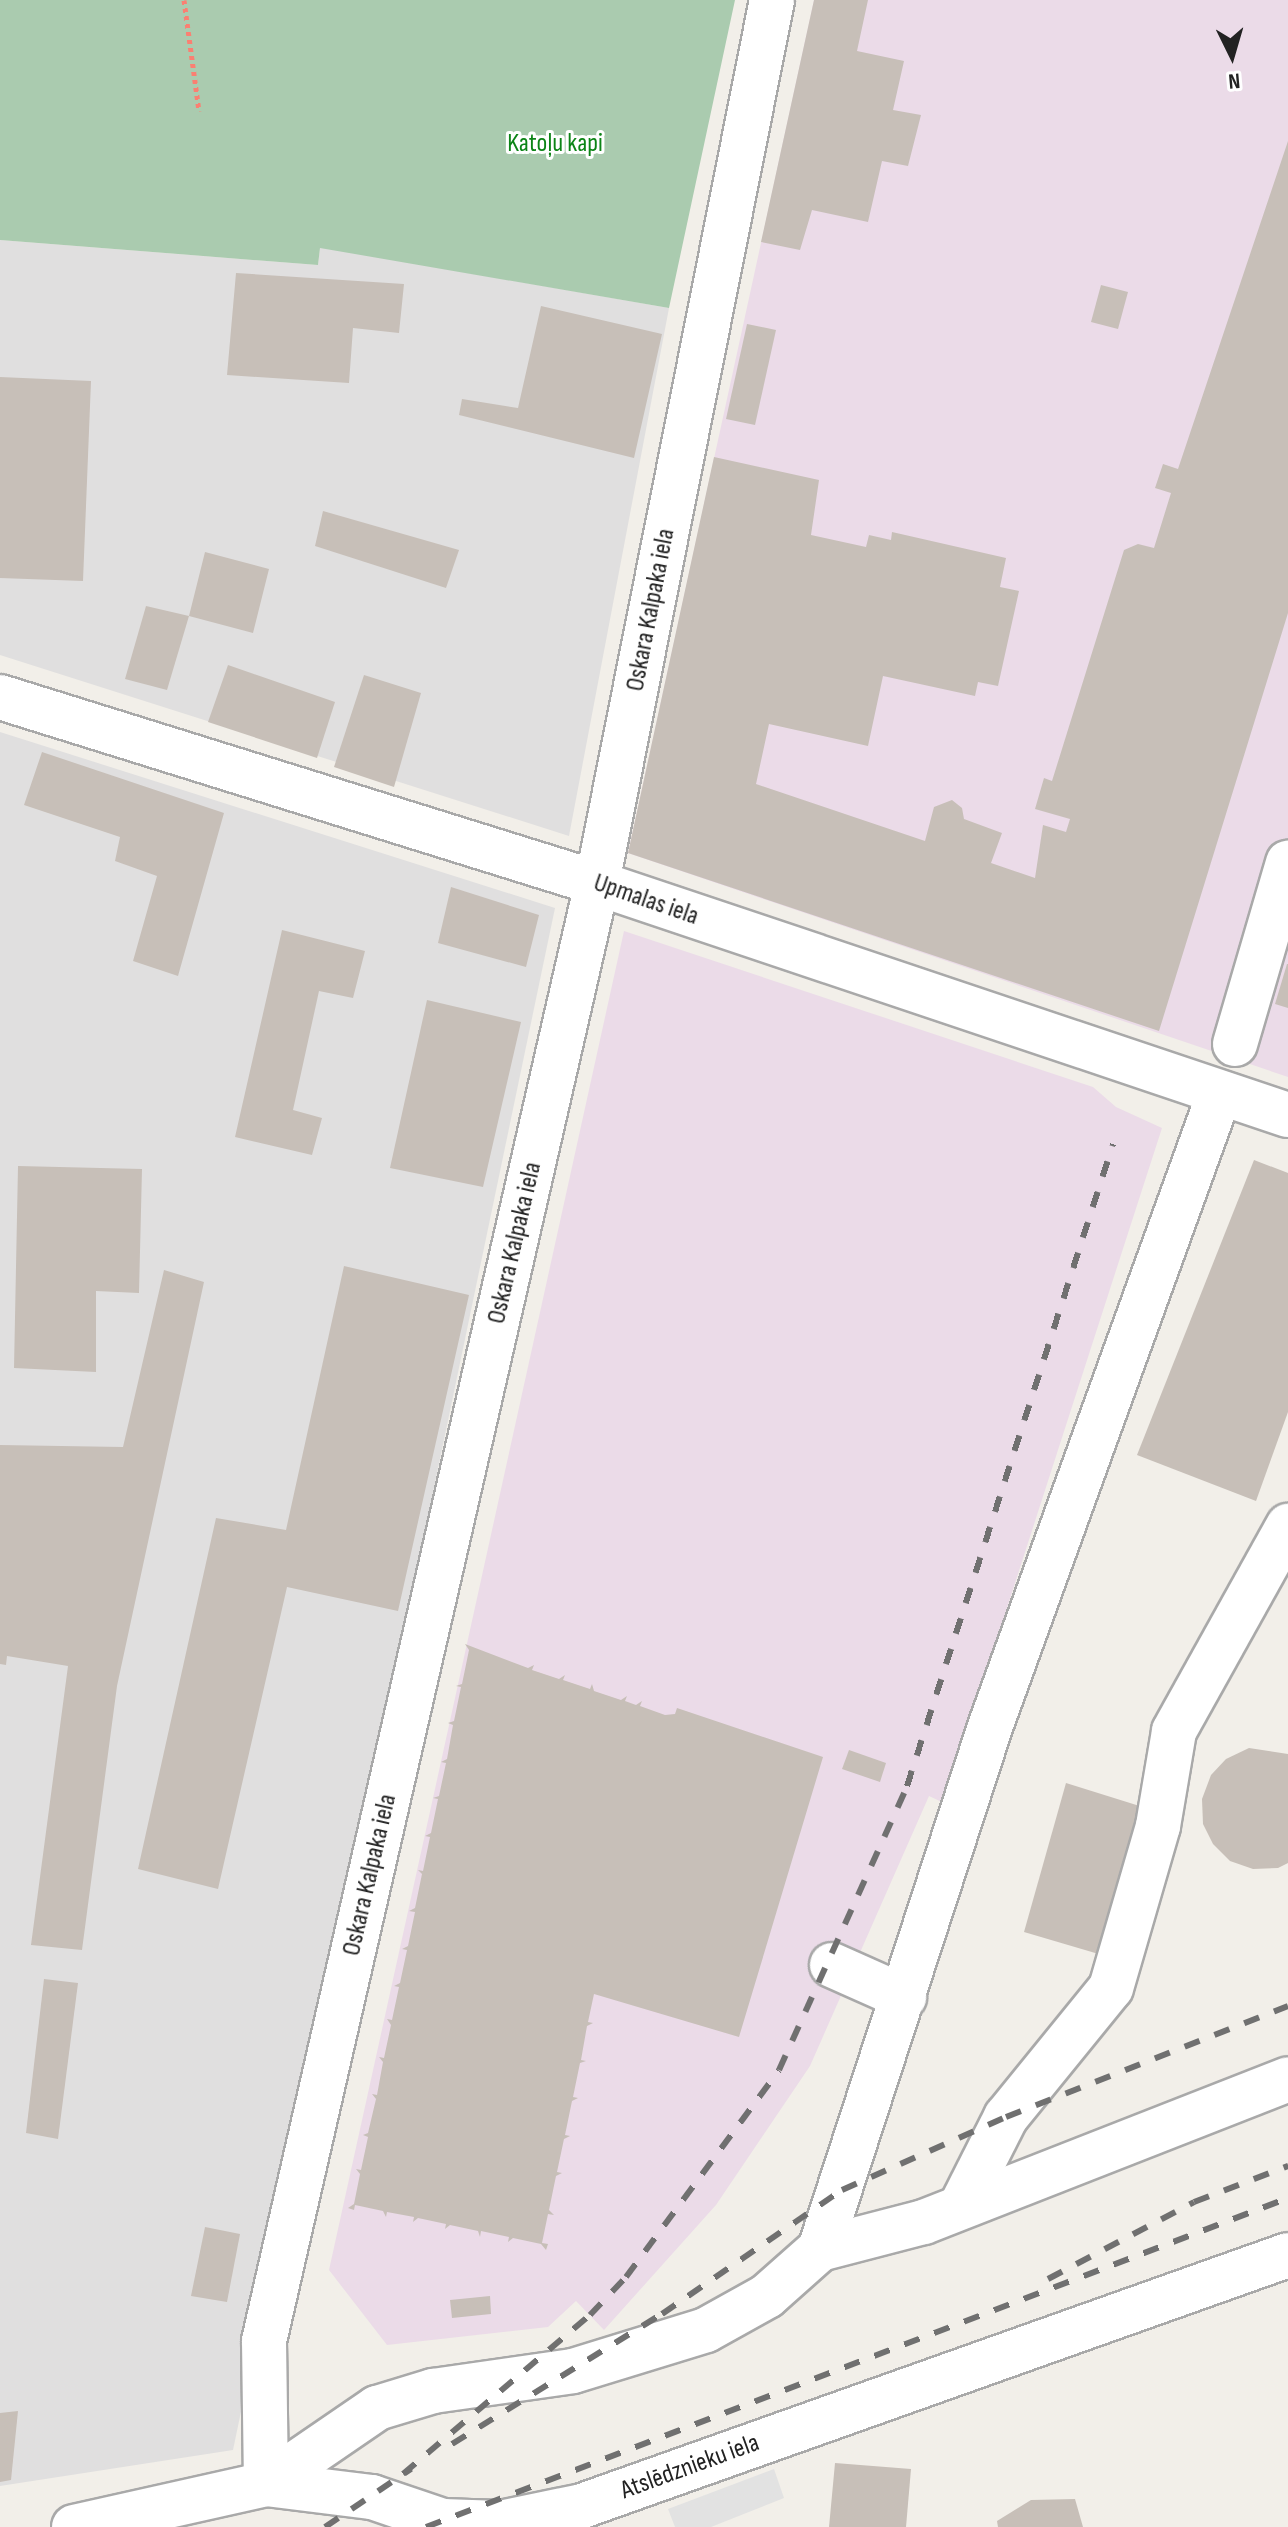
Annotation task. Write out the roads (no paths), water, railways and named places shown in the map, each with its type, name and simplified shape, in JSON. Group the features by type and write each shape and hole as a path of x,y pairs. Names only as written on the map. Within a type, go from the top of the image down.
{"street":[{"name":"Oskara Kalpaka iela","path":"266,2484 264,2341 597,883 772,0"},
{"name":"Upmalas iela","path":"0,697 597,883 1219,1095 1288,1115"},
{"path":"1235,1044 1288,863"},
{"path":"820,2249 990,1727 1219,1095"},
{"path":"961,2206 1006,2117 1111,1988 1158,1826 1174,1731 1288,1526"},
{"path":"832,1965 904,1997"},
{"path":"266,2484 377,2408 433,2391 573,2371 706,2330 767,2296 820,2249 924,2222 1288,2079"},
{"name":"Atslēdznieku iela","path":"74,2527 266,2484 372,2497 443,2521 500,2523 582,2506 1288,2255"}],"railway":[{"path":"403,2474 590,2315 626,2277 779,2070 907,1786 1113,1144"},
{"path":"452,2444 662,2314 842,2190 1006,2117 1288,2006"},
{"path":"1048,2279 1194,2202 1288,2166"},
{"path":"426,2527 1288,2198"},
{"path":"325,2527 411,2469"}],"park label":[{"name":"Katoļu kapi","path":"555,144"}]}
